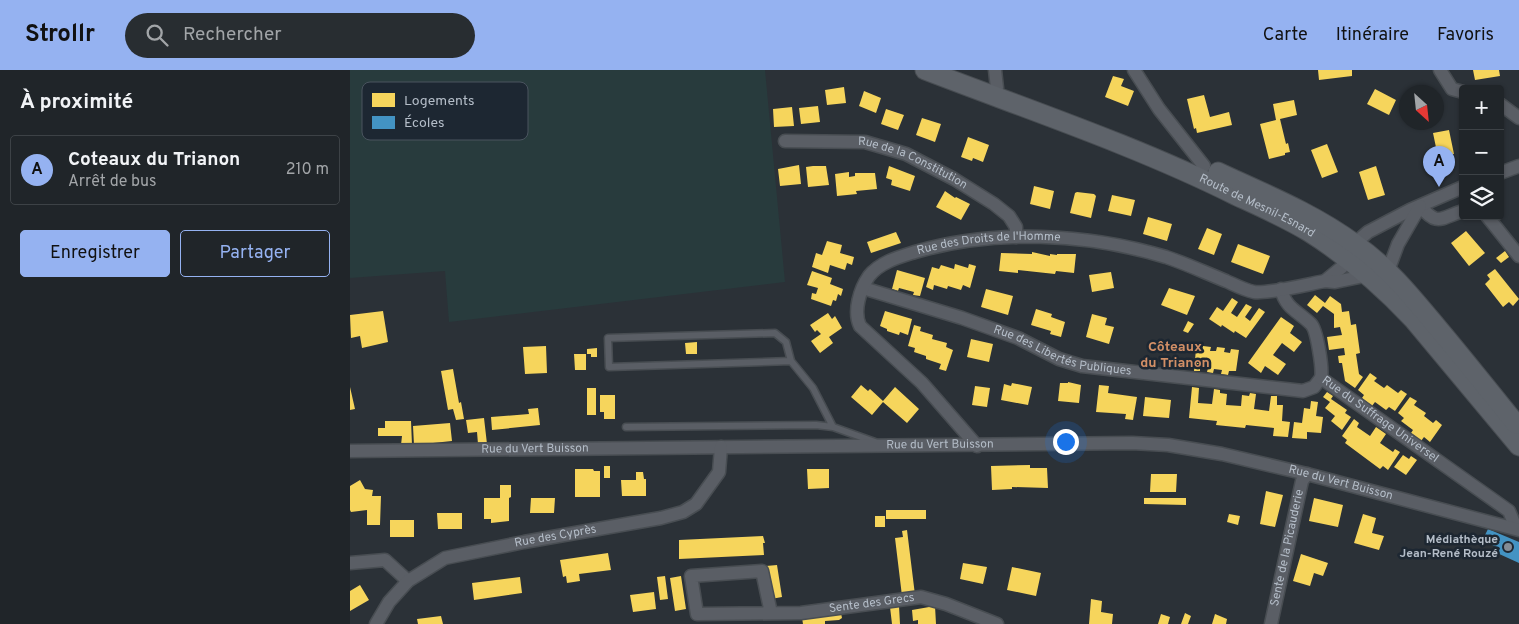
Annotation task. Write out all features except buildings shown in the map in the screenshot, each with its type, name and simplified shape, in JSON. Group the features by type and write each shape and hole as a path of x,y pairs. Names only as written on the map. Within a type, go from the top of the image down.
{"main road":[{"name":"Route de Mesnil-Esnard","path":"924,70 1202,178 1388,270 1519,427"},
{"name":"Route de Mesnil-Esnard","path":"956,71 996,79 1204,166 1303,211 1331,227 1352,252 1368,276 1413,319 1519,446"}],"street":[{"path":"1134,70 1159,109 1204,166"},
{"path":"1440,70 1452,89 1459,91"},
{"path":"1504,107 1519,118"},
{"name":"Rue de la Constitution","path":"785,141 865,142 906,154 954,179 994,204 1009,216 1016,226 1016,237"},
{"path":"1504,172 1519,166"},
{"path":"1325,281 1368,232 1410,210 1459,189"},
{"path":"1420,206 1434,220 1440,220 1459,213"},
{"path":"1388,270 1398,244 1420,206"},
{"path":"1491,220 1519,256"},
{"name":"Rue des Droits de l'Homme","path":"977,446 922,382 860,326 856,314 863,288 873,271 896,258 929,248 956,243 1016,237 1071,239 1142,251 1190,266 1250,290 1262,292 1325,281 1335,282 1388,270"},
{"name":"Rue des Libertés Publiques","path":"863,288 962,318 1018,338 1059,359 1082,366 1302,391 1314,387 1321,378"},
{"name":"Rue du Suffrage Universel","path":"1281,288 1285,301 1310,323 1315,330 1322,370 1321,378 1509,511 1517,529"},
{"name":"Rue du Vert Buisson","path":"350,451 890,447 1132,443 1168,445 1222,454 1307,474 1517,529"},
{"name":"Rue des Cyprès","path":"376,624 389,602 408,581 445,558 661,518 683,512 696,504 719,472 721,447"},
{"name":"Sente de la Picauderie","path":"1271,624 1302,481 1307,474"},
{"path":"350,563 385,560 408,581"},
{"name":"Sente des Grecs","path":"771,613 762,571 691,576 697,614 801,613 921,598 946,604 997,624"}],"lane":[{"path":"791,361 609,367 608,338 775,333 786,342 791,361 813,388 833,427"},
{"path":"626,427 816,425 833,427 890,447"}],"shaded area":[{"path":"350,70 765,70 785,282 449,322 445,271 350,278"}],"place":[{"name":"Coteaux du Trianon","path":"1439,187"},
{"name":"Médiathèque Jean-René Rouzé","path":"1508,547"}],"district":[{"name":"Côteaux du Trianon","path":"1175,356"}]}
